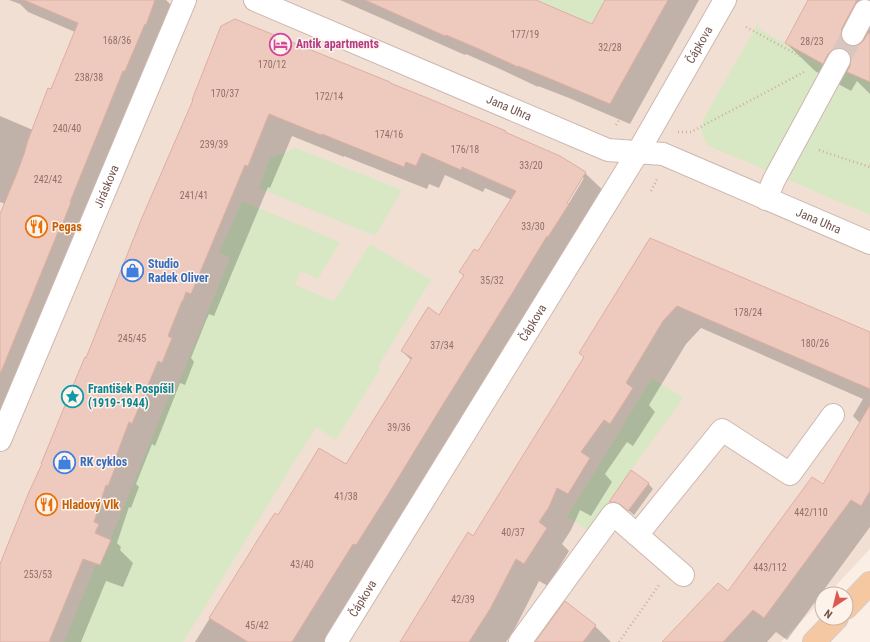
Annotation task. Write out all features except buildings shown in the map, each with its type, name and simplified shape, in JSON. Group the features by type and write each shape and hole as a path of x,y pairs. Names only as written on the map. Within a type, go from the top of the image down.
{"main road":[{"path":"854,600 870,583"},
{"path":"814,642 829,626"}],"street":[{"name":"Jiráskova","path":"0,440 185,0"},
{"name":"Jana Uhra","path":"255,0 608,150 663,154 870,243"},
{"name":"Čápkova","path":"336,642 638,152 725,0"},
{"path":"853,34 868,9"},
{"path":"766,199 774,180 796,141 830,66"},
{"path":"637,536 722,430 790,474 833,415"},
{"path":"520,642 613,514 677,571"}],"path":[{"path":"746,27 830,66"},
{"path":"691,132 830,66"},
{"path":"796,141 838,158 870,167"},
{"path":"619,642 677,571"}],"shaded area":[{"path":"0,0 870,0 870,549 835,586 814,586 814,608 781,642 0,642"}],"green space":[{"path":"536,0 605,0 589,42 574,16"},
{"path":"758,23 759,29 823,64 829,55 850,66 848,72 870,82 870,215 709,146 704,139 701,131 703,120"},
{"path":"296,148 402,190 375,236 259,188 270,158"},
{"path":"242,201 340,242 318,279 301,271 295,285 334,301 370,244 431,280 378,366 380,369 336,440 316,427 183,642 64,642 96,564 100,565 170,393 174,394 230,258 219,253"},
{"path":"652,378 683,398 588,530 567,517"}],"tunnel":[{"path":"839,60 853,34"}],"place":[{"name":"Antik apartments","path":"281,44"},
{"name":"Pegas","path":"37,227"},
{"name":"Studio Radek Oliver","path":"132,271"},
{"name":"František Pospíšil (1919-1944)","path":"72,396"},
{"name":"RK cyklos","path":"64,462"},
{"name":"Hladový Vlk","path":"46,505"}]}
